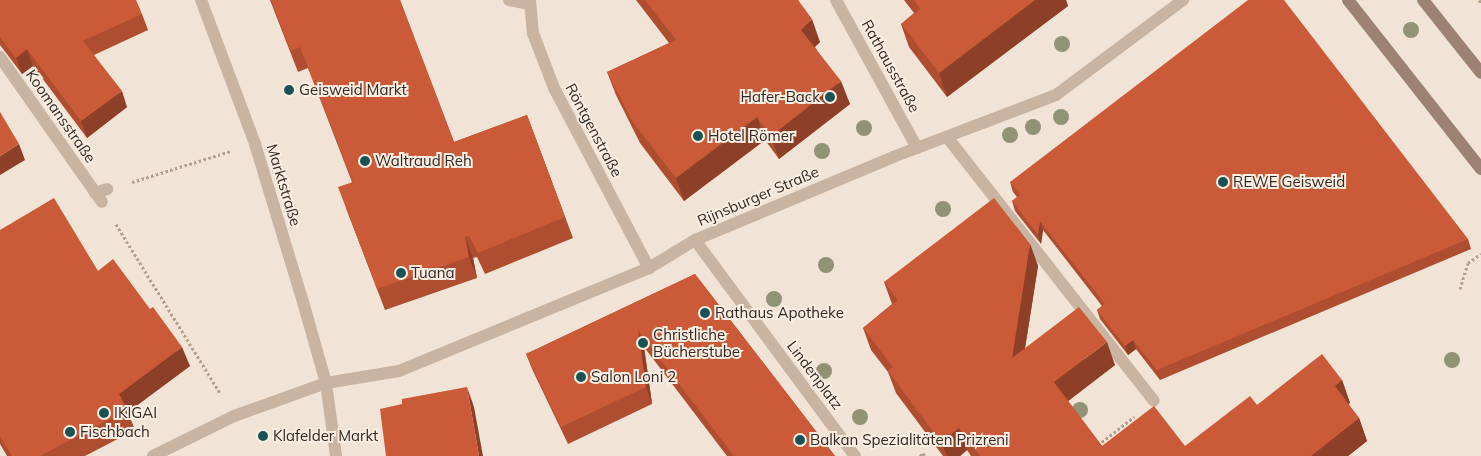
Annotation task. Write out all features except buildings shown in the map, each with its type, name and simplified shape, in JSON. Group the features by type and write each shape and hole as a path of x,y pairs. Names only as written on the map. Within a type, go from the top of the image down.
{"main road":[{"path":"1348,0 1481,169"},
{"path":"1423,0 1481,74"}],"street":[{"name":"Marktstraße","path":"201,0 255,144 326,383 336,456"},
{"path":"509,0 530,2"},
{"name":"Rathausstraße","path":"836,0 917,148"},
{"name":"Rijnsburger Straße","path":"153,456 234,416 326,383 399,371 649,268 695,240 917,148 1056,95 1183,0"},
{"name":"Röntgenstraße","path":"530,2 533,33 554,88 649,268"},
{"name":"Koomansstraße","path":"0,57 101,195"},
{"path":"947,137 1154,401"},
{"name":"Lindenplatz","path":"695,240 855,456"}],"path":[{"path":"234,416 101,195 255,144"},
{"path":"1460,289 1468,263 1481,254"},
{"path":"1094,448 1114,433"},
{"path":"920,456 924,453 926,456"}],"place":[{"name":"Geisweid Markt","path":"289,90"},
{"name":"Hafer-Back","path":"830,97"},
{"name":"Hotel Römer","path":"698,136"},
{"name":"Waltraud Reh","path":"365,161"},
{"name":"REWE Geisweid","path":"1223,182"},
{"name":"Tuana","path":"401,273"},
{"name":"Rathaus Apotheke","path":"705,313"},
{"name":"Christliche Bücherstube","path":"643,343"},
{"name":"Salon Loni 2","path":"581,377"},
{"name":"IKIGAI","path":"104,413"},
{"name":"Fischbach","path":"70,432"},
{"name":"Klafelder Markt","path":"263,436"},
{"name":"Balkan Spezialitäten Prizreni","path":"800,440"}]}
